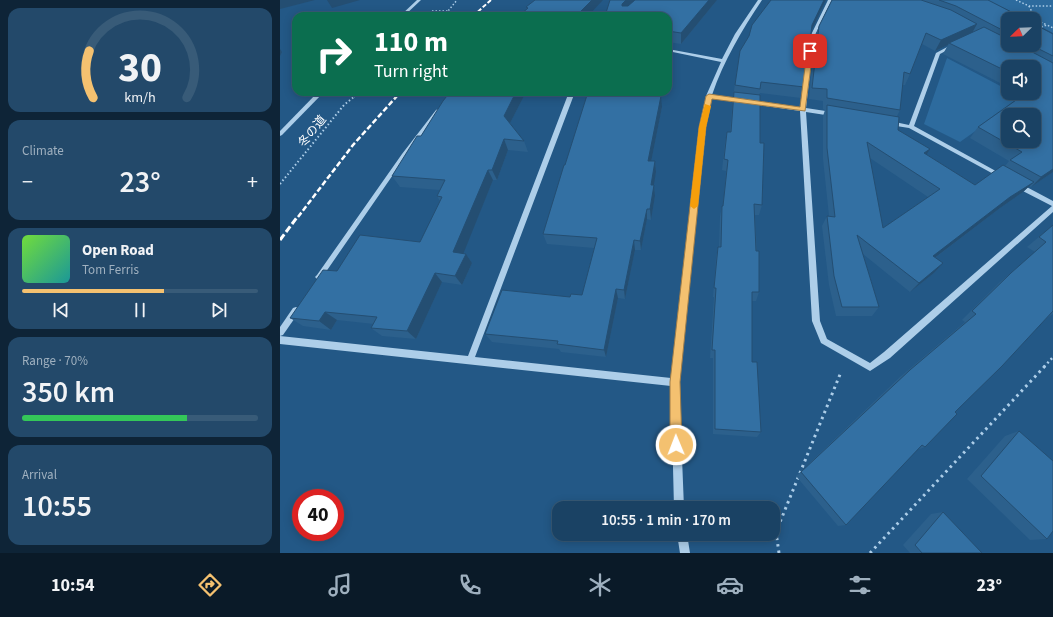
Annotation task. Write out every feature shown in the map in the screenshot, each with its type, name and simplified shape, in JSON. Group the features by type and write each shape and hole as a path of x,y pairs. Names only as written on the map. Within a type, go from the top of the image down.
{"street":[{"path":"679,501 675,382 703,127 709,96 724,61 734,41 760,0"},
{"path":"830,0 812,37 803,110 816,321 824,341 870,367 887,355 1053,206 1012,182"},
{"path":"406,12 417,1"},
{"path":"912,127 938,53 958,44"},
{"path":"672,51 724,61"},
{"path":"280,134 317,96"},
{"path":"470,361 570,96"},
{"path":"709,96 840,115"},
{"path":"316,282 404,156 444,104"},
{"path":"883,122 912,127 1005,178"},
{"path":"280,333 302,301"},
{"path":"280,340 675,382"},
{"path":"683,541 685,553"}],"path":[{"path":"447,12 457,0"},
{"path":"1016,0 1029,6 1053,6"},
{"path":"1029,6 1036,20 1053,28"},
{"path":"1041,27 1047,25"},
{"name":"冬の道","path":"280,184 344,105 355,96"},
{"path":"779,553 776,532 848,355"},
{"path":"870,553 1053,357"}],"shaded area":[{"path":"987,0 1053,0 1053,33 1041,27 1041,12 1012,12"},
{"path":"947,58 1001,86 1001,100 1019,100 1008,108 1001,108 1001,113 960,142 924,124"}],"building":[{"path":"535,0 592,0 580,12 524,12 528,8 526,7"},
{"path":"610,0 626,0 622,6 628,6 635,0 709,0 681,33 672,32 672,12 606,12"},
{"path":"771,0 824,0 812,25 804,87 761,82 760,89 735,85 740,51 749,36 752,25"},
{"path":"832,0 921,0 951,10 977,24 941,40 926,33 910,74 904,72 900,110 827,98 827,89 812,88 819,26"},
{"path":"939,0 988,0 1011,12 1001,12 1001,29 956,6"},
{"path":"984,27 1001,36 1001,52 1032,52 1053,63 1053,169 1041,177 1010,160 1022,152 1015,148 1041,148 1041,108 1005,108 1016,100 1041,100 1041,60 1001,60 1001,69 949,43"},
{"path":"1041,28 1053,34 1053,56 1041,50"},
{"path":"734,92 760,95 760,143 764,143 762,205 754,204 756,251 759,251 759,292 752,292 752,362 757,362 761,432 715,429 715,350 712,350 716,288 714,288 718,247 721,247 722,206 728,160 724,159 727,132 731,132"},
{"path":"447,96 514,96 504,116 524,141 504,139 492,170 488,170 453,252 466,254 455,276 435,273 407,331 371,328 377,317 325,312 319,321 290,318 323,270 337,271 360,235 420,242 442,197 437,196 445,180 392,176 417,136 421,136"},
{"path":"587,96 661,96 648,161 655,161 651,185 654,185 650,209 647,209 640,241 634,240 624,290 616,289 604,350 557,344 558,341 485,334 502,290 570,297 571,294 582,295 597,238 543,234"},
{"path":"827,105 899,117 898,130 930,149 924,153 975,185 1003,165 1034,182 1010,197 933,256 943,263 919,283 857,235 879,307 842,307 834,276 827,216 835,217 827,148","holes":["867,142 940,189 883,228"]},
{"path":"1001,111 1001,140 978,127"},
{"path":"1053,225 1053,311 1002,366 955,412 957,414 925,447 922,445 846,525 801,472 910,370 976,314 972,311 1046,242 1039,237"},
{"path":"1019,431 1053,461 1053,531 1047,539 981,476"},
{"path":"943,512 982,553 922,553 915,545"}],"railway":[{"path":"478,12 491,0"},
{"path":"298,217 353,145 397,96"},
{"path":"280,240 298,216"}],"slow traffic":[{"path":"694,206 703,127 707,106"}],"route":[{"path":"676,445 675,382 703,127 709,96 803,110 810,51"}]}
